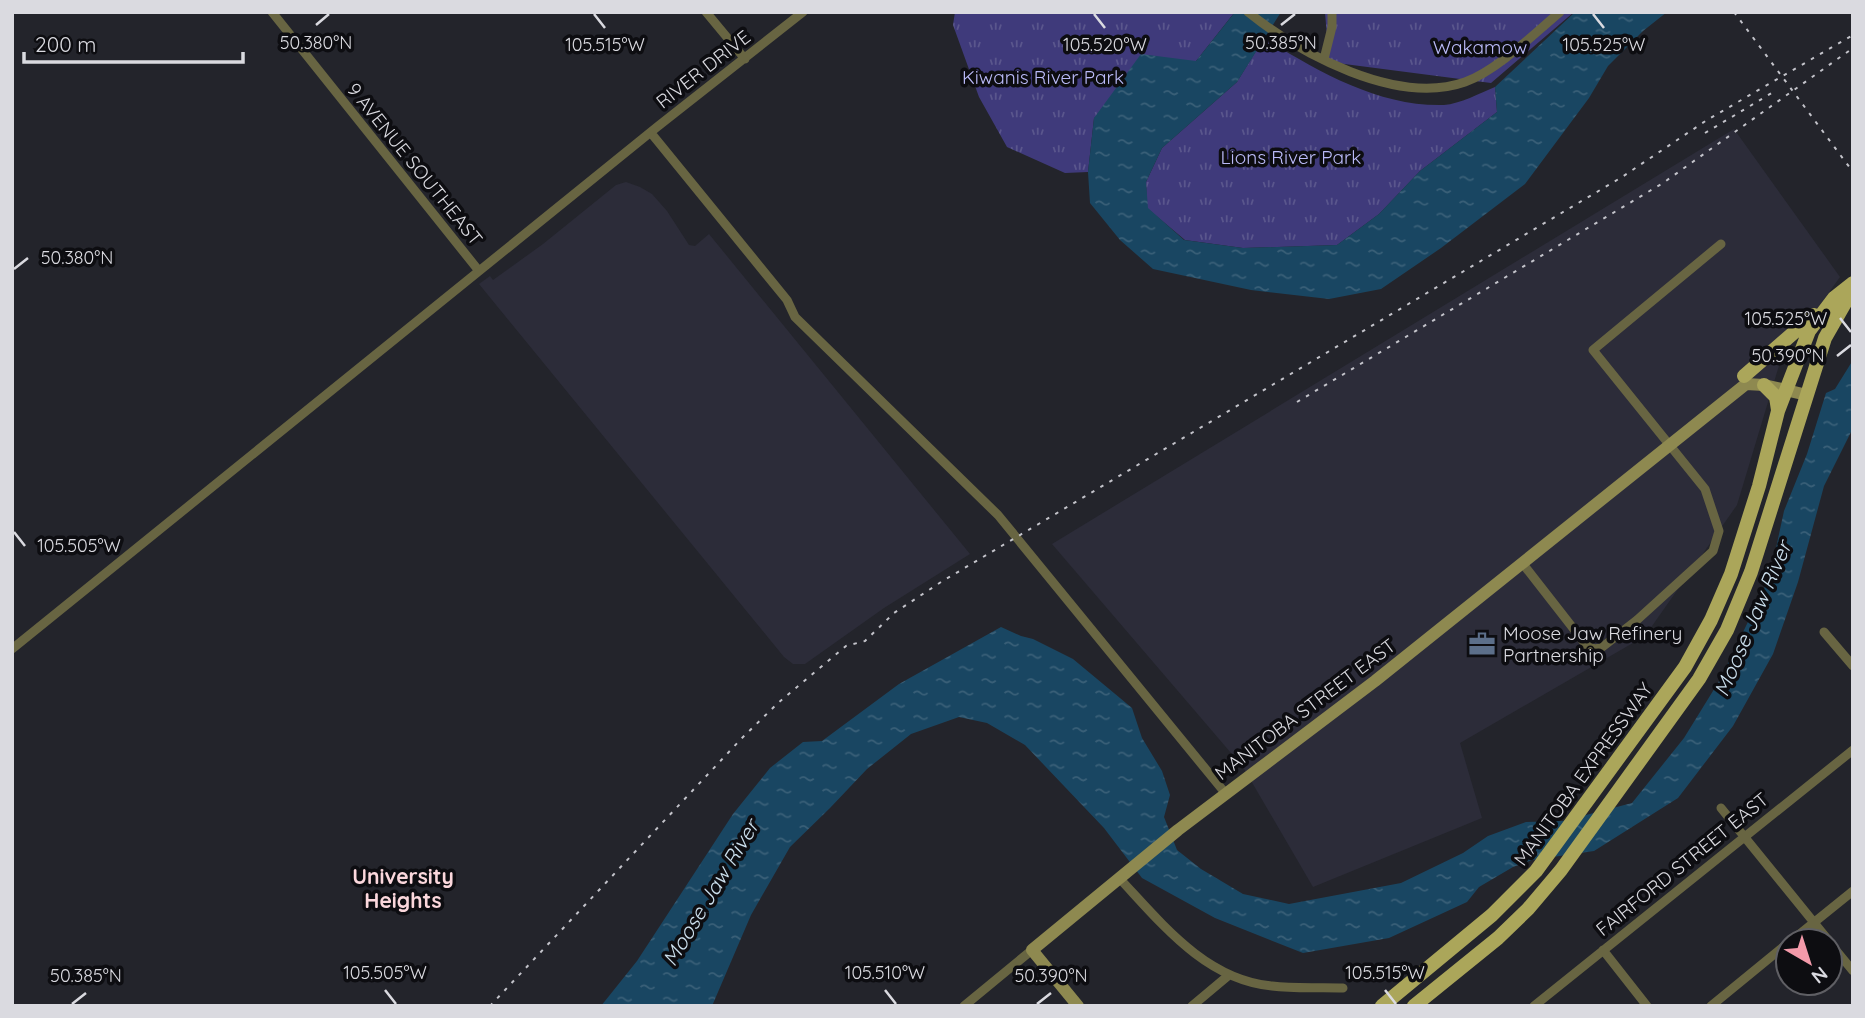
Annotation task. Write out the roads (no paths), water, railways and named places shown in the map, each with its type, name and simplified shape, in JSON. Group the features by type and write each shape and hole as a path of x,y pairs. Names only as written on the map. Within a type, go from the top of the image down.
{"main road":[{"name":"MANITOBA EXPRESSWAY","path":"1382,1006 1492,915 1536,871 1685,667 1711,621 1731,574 1759,486 1778,411 1809,331 1834,298 1851,289"},
{"name":"MANITOBA EXPRESSWAY","path":"1414,1006 1498,938 1528,909 1561,870 1699,679 1727,630 1751,572 1825,338 1851,289"},
{"path":"1744,376 1834,298"},
{"path":"1764,385 1776,397 1778,411"}],"street":[{"name":"9 AVENUE SOUTHEAST","path":"272,12 479,271"},
{"path":"706,12 744,59"},
{"name":"RIVER DRIVE","path":"12,649 803,12"},
{"path":"1248,12 1270,30 1324,59 1387,84 1443,88 1468,81 1501,61 1560,12"},
{"path":"1324,59 1332,27 1332,12"},
{"path":"654,130 787,300 796,317 998,515 1226,794"},
{"path":"1523,564 1587,646 1594,649 1601,648 1637,620 1713,551 1719,531 1706,489 1593,351 1721,244"},
{"path":"1744,376 1761,376 1807,395"},
{"name":"MANITOBA STREET EAST","path":"964,1006 1178,830 1386,673 1523,564 1744,376"},
{"name":"MANITOBA STREET EAST","path":"1668,442 1677,442 1746,384 1764,385"},
{"path":"1764,385 1786,387"},
{"path":"1824,632 1853,666"},
{"name":"FAIRFORD STREET EAST","path":"1534,1006 1853,750"},
{"path":"1721,808 1818,927"},
{"path":"1124,876 1178,942 1228,975 1270,986 1343,988"},
{"path":"1808,927 1853,891"},
{"path":"1032,950 1078,1006"},
{"path":"1603,950 1647,1006"},
{"path":"1711,1006 1774,954"},
{"path":"1192,1006 1228,975"}],"water":[{"path":"1235,12 1281,12 1237,82 1162,148 1146,182 1148,208 1184,240 1243,248 1337,245 1379,214 1420,171 1497,112 1495,87 1575,12 1667,12 1643,31 1608,66 1589,98 1525,184 1441,248 1381,289 1329,299 1251,290 1153,269 1120,240 1090,203 1088,172 1094,118 1141,54 1196,61"},
{"name":"Moose Jaw River","path":"1853,360 1853,428 1824,486 1798,582 1773,654 1733,726 1678,798 1594,851 1532,860 1513,867 1479,887 1467,902 1389,938 1303,953 1215,918 1142,878 1104,828 1025,745 987,723 959,717 911,734 867,769 790,847 751,915 712,1006 601,1006 637,961 733,814 770,768 803,742 822,741 899,684 1001,627 1073,659 1132,708 1142,738 1162,771 1170,795 1164,817 1177,850 1201,869 1243,894 1289,904 1401,883 1463,853 1488,836 1526,822 1563,821 1632,803 1684,738 1721,678 1770,576 1784,511 1807,454 1826,393 1835,389"}],"railway":[{"path":"1734,12 1853,172"},
{"path":"490,1006 742,738 778,703 846,646 865,641 894,613 941,582 1622,177 1707,120 1853,35"},
{"path":"1297,402 1663,183 1853,48"},
{"path":"1705,133 1775,91"}],"place":[{"name":"Moose Jaw Refinery Partnership","path":"1482,644"}],"district":[{"name":"University Heights","path":"403,889"}],"park label":[{"name":"Wakamow","path":"1480,47"},
{"name":"Kiwanis River Park","path":"1043,77"},
{"name":"Lions River Park","path":"1291,157"}]}
